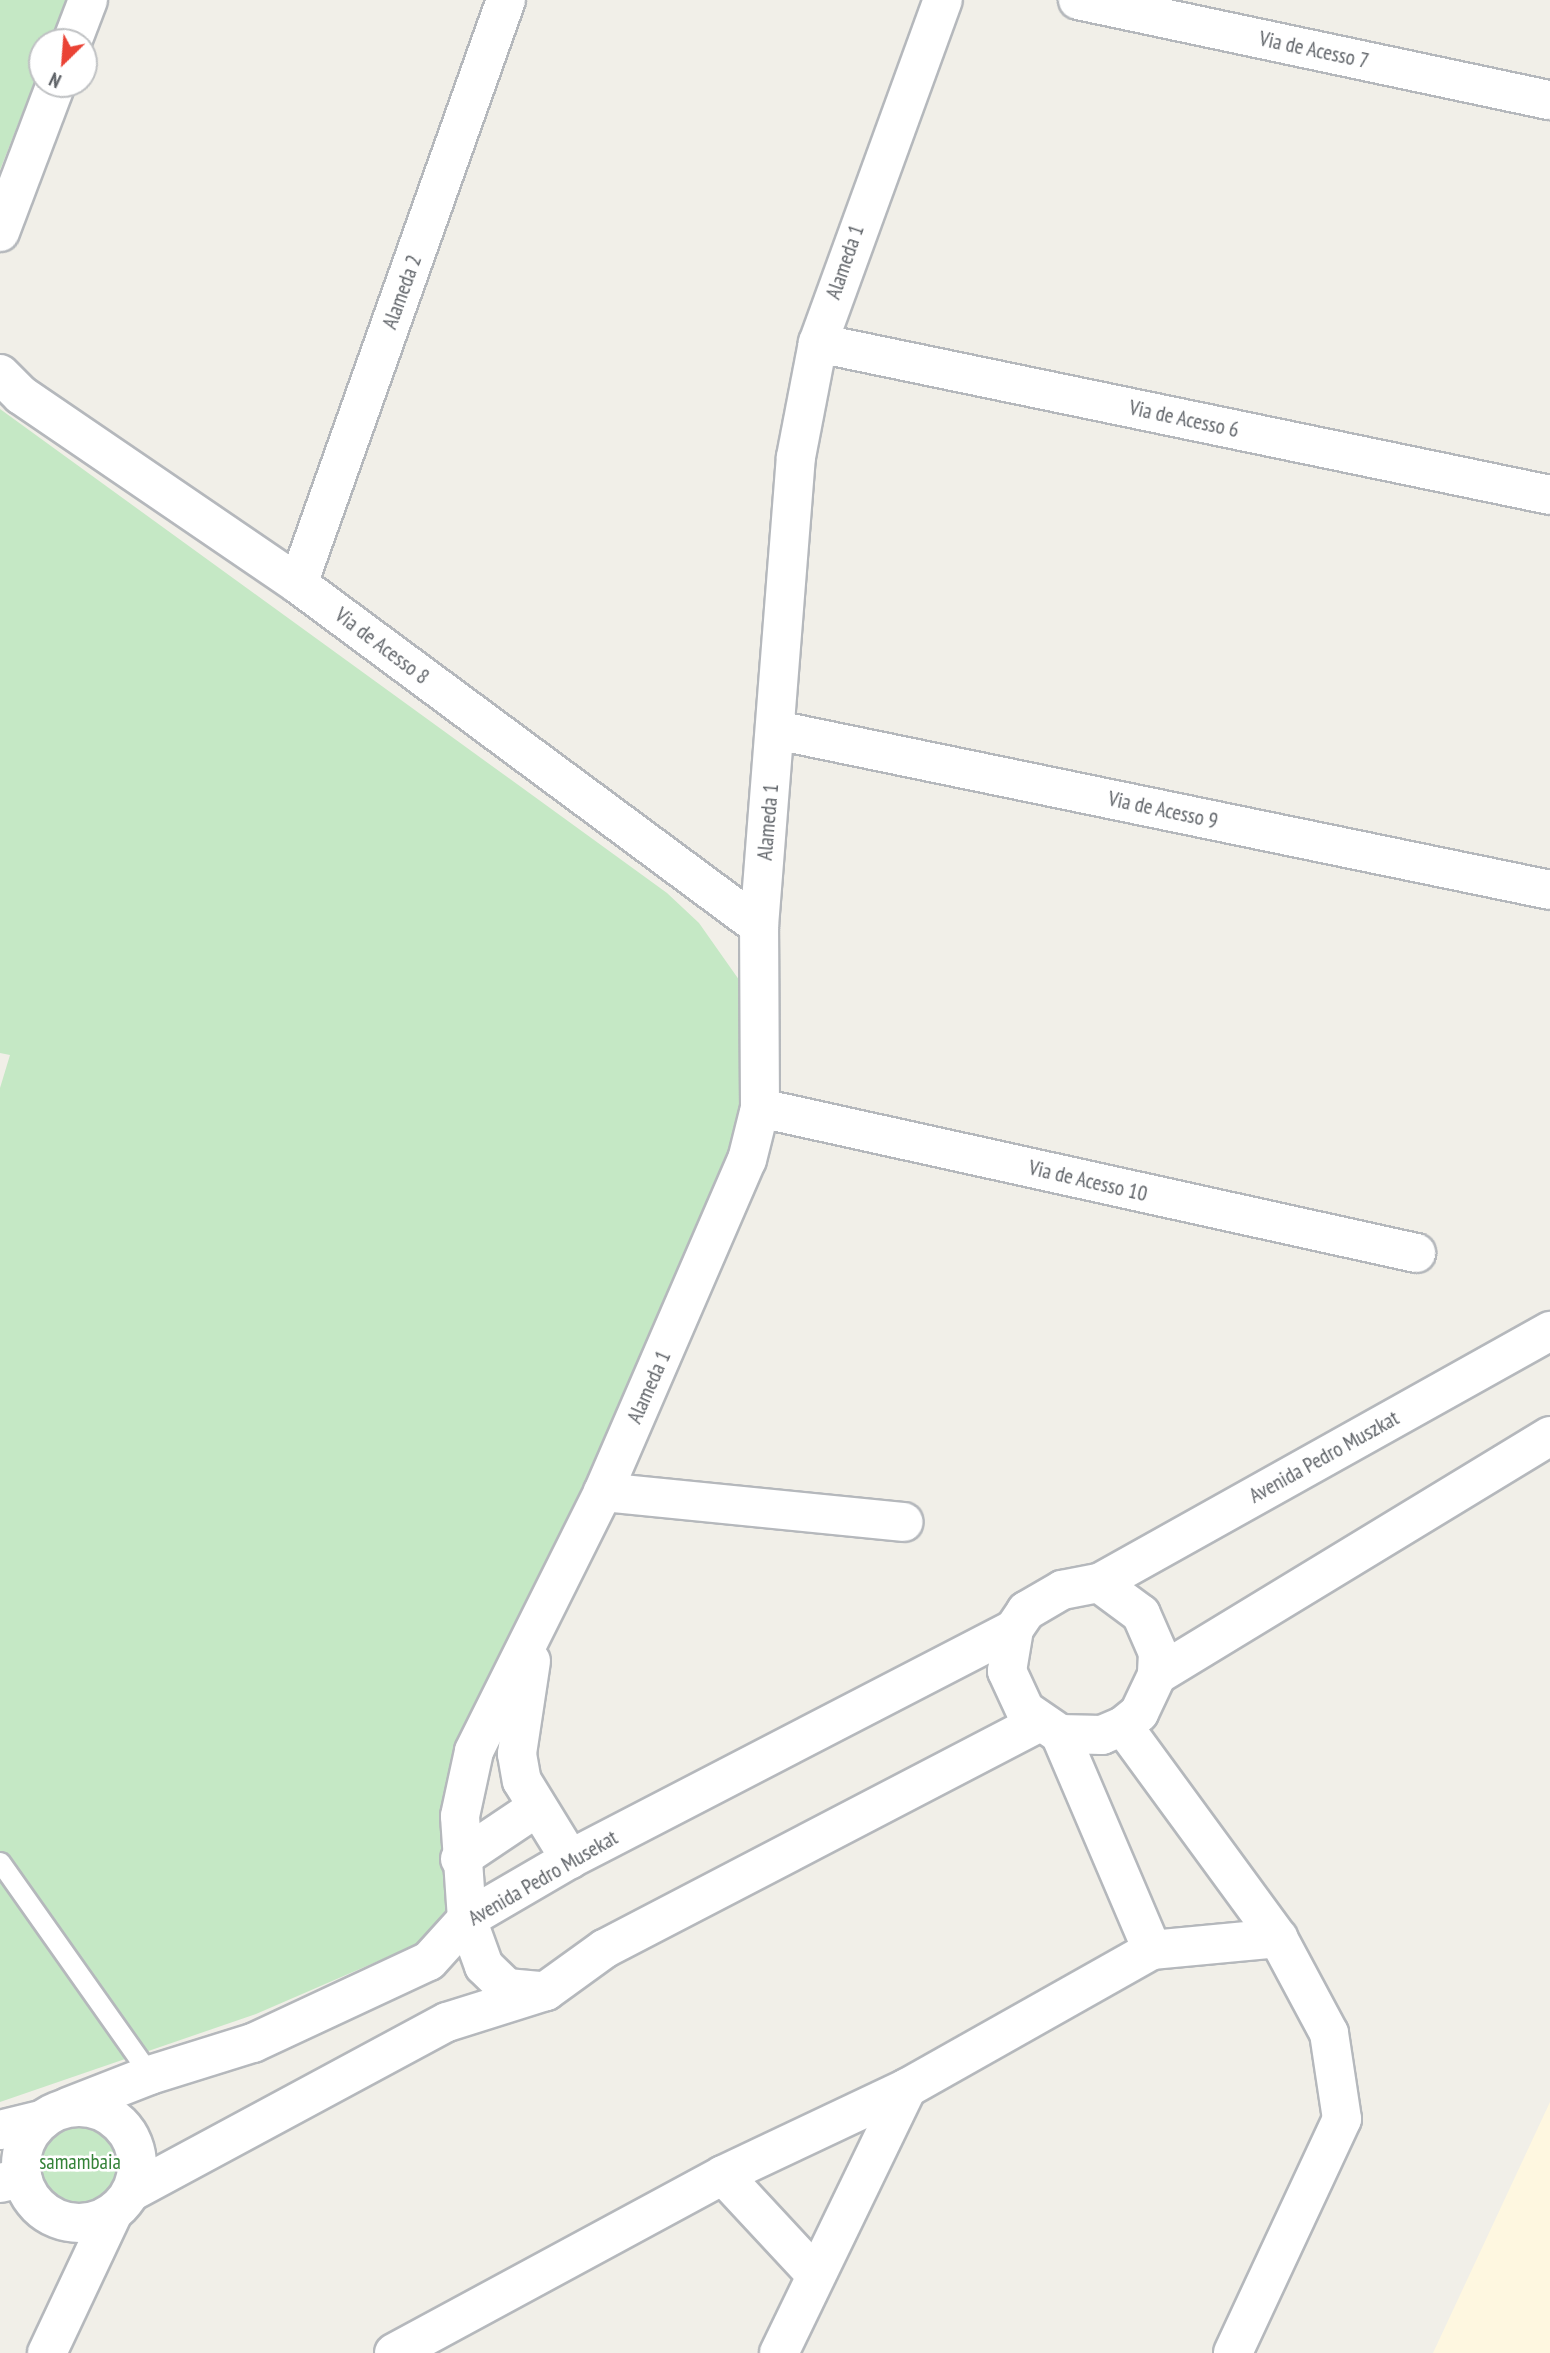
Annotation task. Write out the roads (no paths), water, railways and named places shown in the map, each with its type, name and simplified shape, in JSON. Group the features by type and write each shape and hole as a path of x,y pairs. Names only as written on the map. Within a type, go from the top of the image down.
{"street":[{"path":"77,28 88,0"},
{"name":"Alameda 2","path":"298,584 506,0"},
{"name":"Alameda 1","path":"546,1991 507,1988 484,1966 467,1919 460,1859 460,1816 474,1751 603,1492 747,1160 760,1108 759,926 796,457 818,343 943,0"},
{"name":"Via de Acesso 7","path":"1078,0 1550,100"},
{"path":"0,232 51,98"},
{"name":"Via de Acesso 6","path":"818,343 1550,495"},
{"name":"Via de Acesso 8","path":"0,374 21,395 298,584 759,926"},
{"name":"Via de Acesso 9","path":"776,730 1550,890"},
{"name":"Via de Acesso 10","path":"760,1108 1416,1253"},
{"name":"Avenida Pedro Muszkat","path":"1099,1583 1550,1331"},
{"path":"1157,1675 1550,1436"},
{"path":"603,1492 904,1522"},
{"path":"55,2114 24,2147 13,2190 41,2209 67,2221 95,2220 122,2202 447,2022 546,1991 604,1949 1049,1729 1102,1735 1123,1726 1139,1713 1157,1675 1155,1642 1141,1614 1099,1583 1043,1598 1014,1629 1007,1671 1013,1692 1049,1729 1152,1950"},
{"name":"Alameda 1","path":"538,1621 517,1755 522,1781 536,1808 570,1859"},
{"name":"Avenida Pedro Musekat","path":"55,2114 150,2075 253,2043 429,1961 467,1919 570,1859 1014,1629"},
{"path":"1123,1726 1278,1938 1329,2033 1342,2119 1233,2353"},
{"path":"460,1859 536,1808"},
{"path":"394,2353 723,2175 907,2088 1152,1950 1278,1938"},
{"path":"779,2353 907,2088"},
{"path":"0,2130 55,2114 100,2110 128,2131 138,2165 47,2353"},
{"path":"723,2175 815,2274"}],"lane":[{"path":"0,1862 150,2075"}],"park label":[{"name":"samambaia","path":"80,2162"}]}
